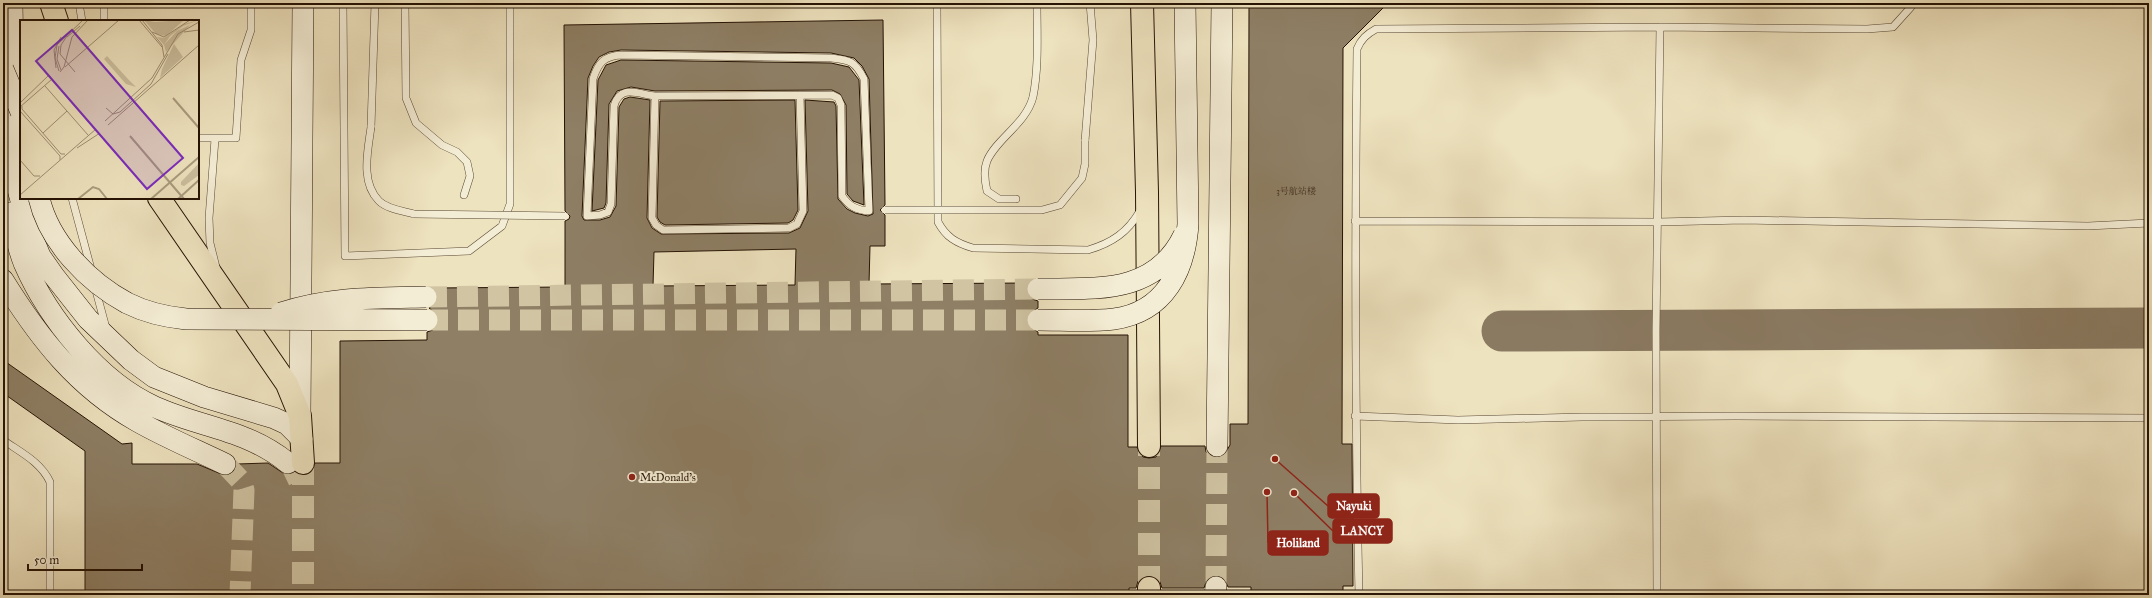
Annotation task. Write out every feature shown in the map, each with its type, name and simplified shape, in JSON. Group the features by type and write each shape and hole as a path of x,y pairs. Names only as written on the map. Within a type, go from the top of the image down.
{"highway":[{"path":"51,3 56,20"},
{"path":"1142,3 1147,192 1150,446"},
{"path":"160,199 221,285 287,384 300,416 302,439 295,463"}],"street":[{"path":"12,3 15,179 20,197"},
{"path":"26,3 27,20"},
{"path":"300,416 303,3"},
{"path":"1038,320 1115,319 1133,314 1148,306 1164,293 1174,280 1182,263 1187,243 1188,224 1185,3"},
{"path":"1218,446 1222,3"},
{"path":"3,69 20,110"},
{"path":"3,174 9,209 24,262 39,293 74,341 106,374 132,394 154,407 250,439 295,463"},
{"path":"21,199 29,229 40,256 88,319 131,360 154,377 204,397 274,418 287,424 302,439"},
{"path":"39,199 51,229 69,255 95,280 128,303 166,316 186,319 427,320"},
{"path":"1038,289 1108,288 1125,286 1155,270 1166,260 1177,248 1188,224"},
{"path":"3,280 40,337 60,361 81,380 137,421 225,464"},
{"path":"261,319 310,304 333,300 426,297"}],"lane":[{"path":"79,3 82,20"},
{"path":"104,3 104,20"},
{"path":"199,138 236,138 241,60 251,30 251,3"},
{"path":"343,3 345,256 470,251 502,226 510,204 510,3"},
{"path":"375,3 371,127 367,167 370,187 380,201 395,209 414,214 565,216"},
{"path":"405,3 406,98 416,122 442,145 457,152 467,162 470,176 464,195"},
{"path":"937,3 938,222 945,234 959,244 973,248 1088,250 1106,245 1123,234 1133,223 1147,192"},
{"path":"1016,199 999,199 987,191 984,176 987,161 1022,119 1032,98 1037,59 1037,3"},
{"path":"885,210 1042,210 1060,205 1082,178 1085,164 1085,141 1093,40 1090,3"},
{"path":"1359,595 1355,416 1357,49 1367,34 1376,29 1660,27 1867,29 1893,26 1911,7 1911,3"},
{"path":"1657,595 1656,417 1660,27"},
{"path":"621,55 831,58 849,60 858,67 864,79 869,211 855,209 848,205 842,196 842,105 838,98 832,95 655,96 627,92 621,93 616,97 614,106 611,204 608,212 600,215 587,216 593,79 602,61 609,56 621,55"},
{"path":"655,96 652,218 656,226 663,230 789,228 797,224 803,211 800,95"},
{"path":"215,139 209,218 210,243 221,285"},
{"path":"72,199 109,339"},
{"path":"1355,221 1658,222 1744,220 2088,226 2149,223"},
{"path":"1355,416 1458,420 1582,417 1735,416 2149,418"},
{"path":"3,440 37,463 46,473 50,482 50,595"}],"building":[{"path":"1249,3 1388,3 1343,48 1342,444 1352,444 1353,586 1343,586 1343,595 1251,595 1251,587 1228,587 1224,578 1217,575 1207,579 1204,588 1162,588 1156,577 1149,576 1138,581 1136,588 1129,588 1129,595 85,595 85,451 3,393 3,360 122,444 132,443 132,464 197,464 226,476 232,474 237,464 268,463 286,475 295,472 303,475 310,473 315,463 340,463 340,341 427,340 427,332 433,330 439,320 437,314 429,308 436,303 438,297 433,288 565,287 565,221 569,219 570,216 565,211 564,25 883,20 885,205 880,210 885,215 885,246 870,246 869,284 1028,283 1026,289 1027,295 1038,301 1038,308 1028,314 1026,320 1028,326 1038,332 1038,335 1128,335 1128,447 1137,447 1143,457 1156,457 1161,446 1205,446 1206,452 1211,456 1216,458 1223,457 1230,445 1230,424 1248,424","holes":["621,50 831,53 854,58 862,66 869,79 873,214 868,216 855,213 847,209 838,199 836,106 834,102 805,100 808,211 800,228 789,233 661,234 652,228 647,218 650,100 630,97 624,99 619,107 616,206 610,217 600,220 584,220 582,216 588,78 599,57 609,52","796,249 795,285 653,286 654,252"]},
{"path":"621,60 831,63 849,67 859,80 864,205 853,201 847,194 846,105 840,94 832,90 655,91 631,87 617,91 609,104 606,203 604,208 592,211 598,80 606,65"},
{"path":"795,100 798,210 793,220 788,223 665,225 660,222 657,217 660,101"}],"taxiway":[{"path":"1502,331 2149,328"}],"tunnel":[{"path":"426,297 1038,289"},
{"path":"427,320 1038,320"},
{"path":"1149,446 1149,588"},
{"path":"1216,587 1217,446"},
{"path":"288,463 292,467 302,488"},
{"path":"303,463 303,595"},
{"path":"225,464 241,481 244,490 240,595"}],"place":[{"name":"Nayuki","path":"1275,459"},
{"name":"McDonald's","path":"632,477"},
{"name":"Holiland","path":"1267,492"},
{"name":"LANCY","path":"1294,493"}]}
